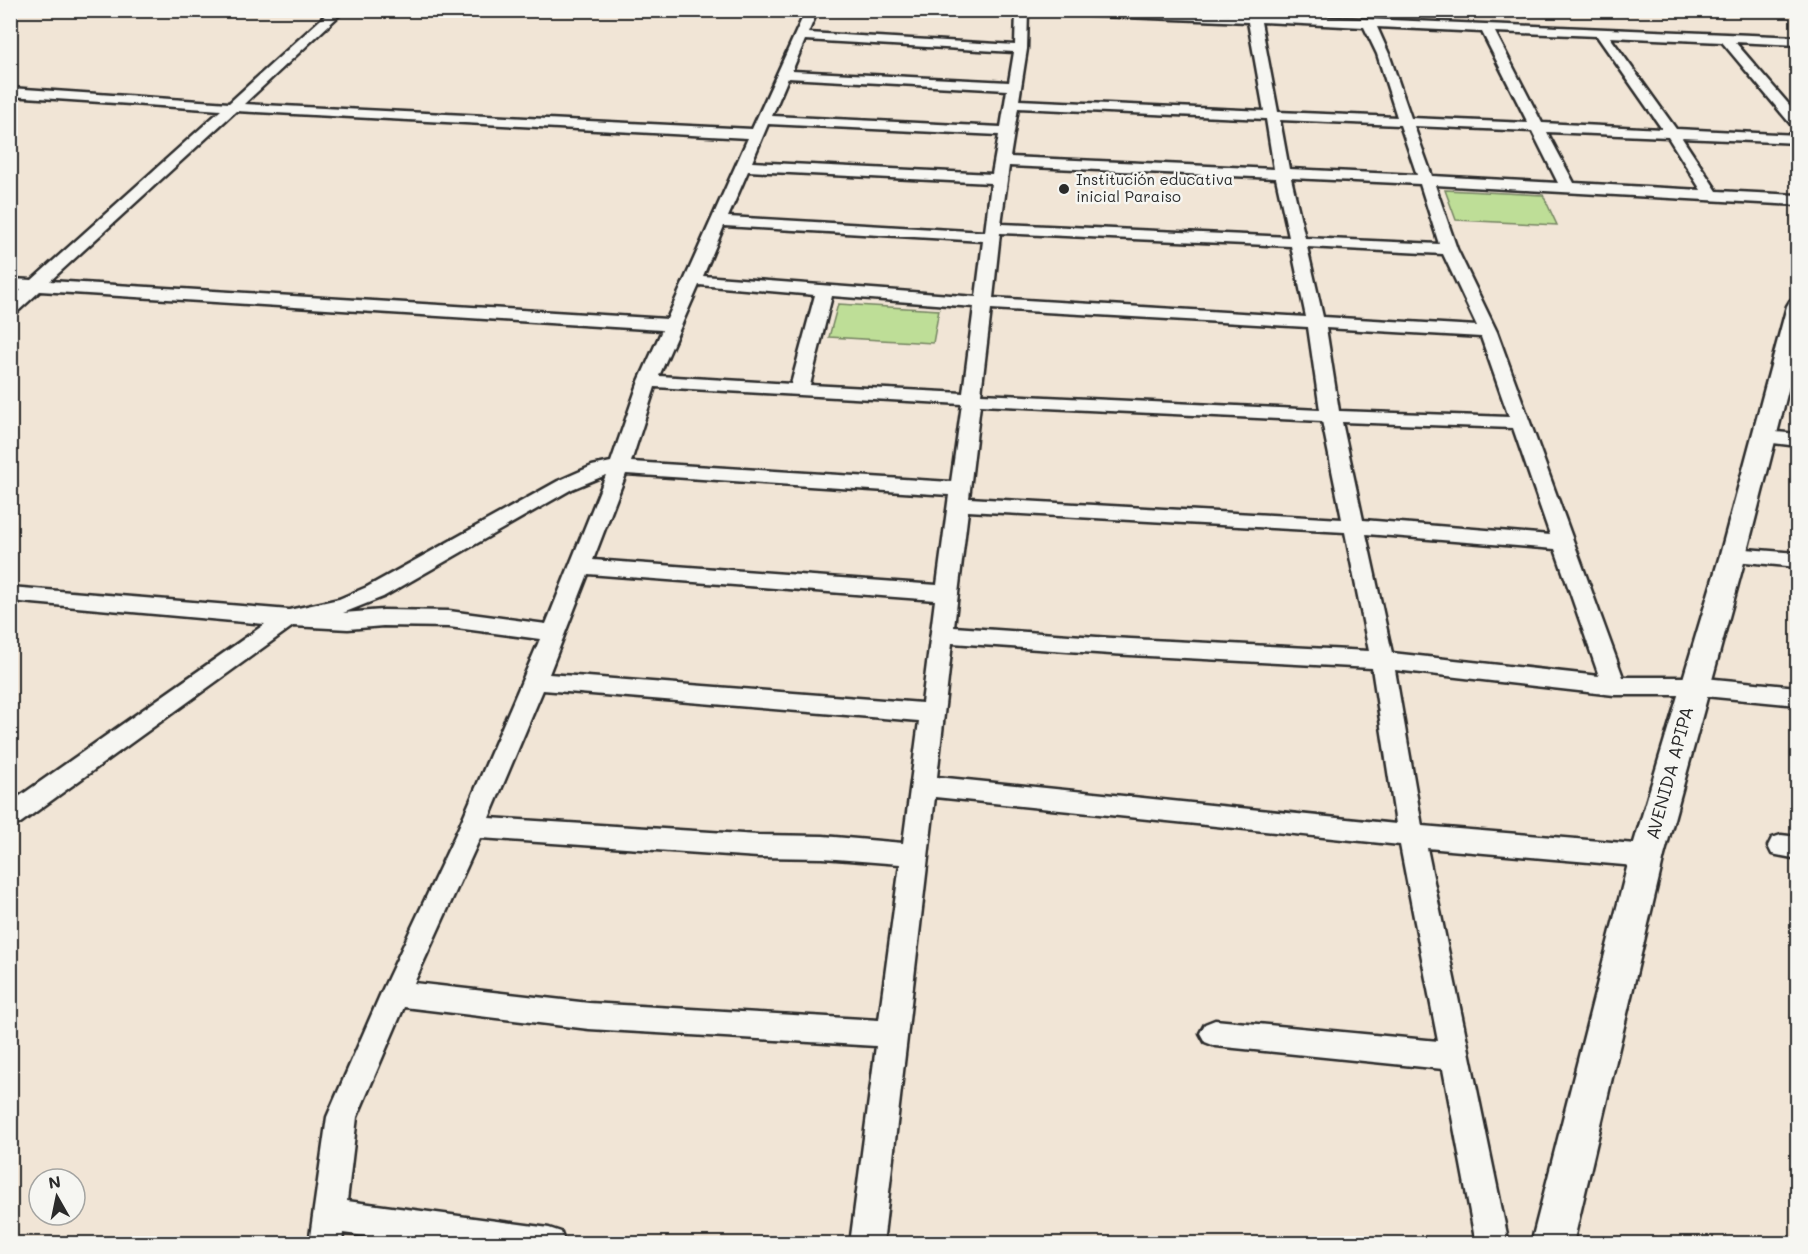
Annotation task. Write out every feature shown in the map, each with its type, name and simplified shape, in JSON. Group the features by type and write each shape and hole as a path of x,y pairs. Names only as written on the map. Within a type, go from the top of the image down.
{"street":[{"path":"10,309 339,10"},
{"path":"549,1244 327,1229 342,1117 395,993 472,827 536,681 619,467 648,381 812,10"},
{"path":"866,1244 946,593 973,400 1001,170 1021,48 1022,10"},
{"path":"1050,10 1797,41"},
{"path":"1472,10 1484,28 1568,187"},
{"path":"1254,19 1283,175 1316,323 1331,417 1382,660 1412,835 1493,1244"},
{"path":"1369,24 1383,54 1449,249 1488,332 1614,686"},
{"path":"1601,33 1674,135 1712,195"},
{"path":"799,36 1021,48"},
{"path":"1726,39 1797,124"},
{"path":"783,74 1273,116 1797,139"},
{"path":"10,92 232,107 761,127 1007,131"},
{"path":"745,166 1283,175 1425,180 1797,200"},
{"path":"720,221 1449,249"},
{"path":"692,280 984,302 1488,332"},
{"path":"10,284 672,325"},
{"path":"799,390 825,290"},
{"name":"AVENIDA APIPA","path":"1552,1244 1647,856 1733,555 1797,306"},
{"path":"648,381 973,400 1331,417 1521,423"},
{"path":"1764,437 1797,440"},
{"path":"10,817 289,618 345,605 375,592 565,485 599,470 619,467 1564,543"},
{"path":"1733,555 1797,560"},
{"path":"582,566 946,593"},
{"path":"10,594 289,618 348,621 383,618 449,619 555,633"},
{"path":"942,634 1111,646 1382,660 1614,686 1694,686 1797,696"},
{"path":"536,681 931,713"},
{"path":"924,786 1452,840 1647,856"},
{"path":"472,827 758,846 823,847 915,855"},
{"path":"395,993 589,1016 892,1034"},
{"path":"1215,1033 1456,1057"}],"green space":[{"path":"1445,190 1543,195 1557,225 1456,220"},
{"path":"838,304 939,310 933,343 829,337"}],"place":[{"name":"Institución educativa inicial Paraiso","path":"1064,189"}]}
